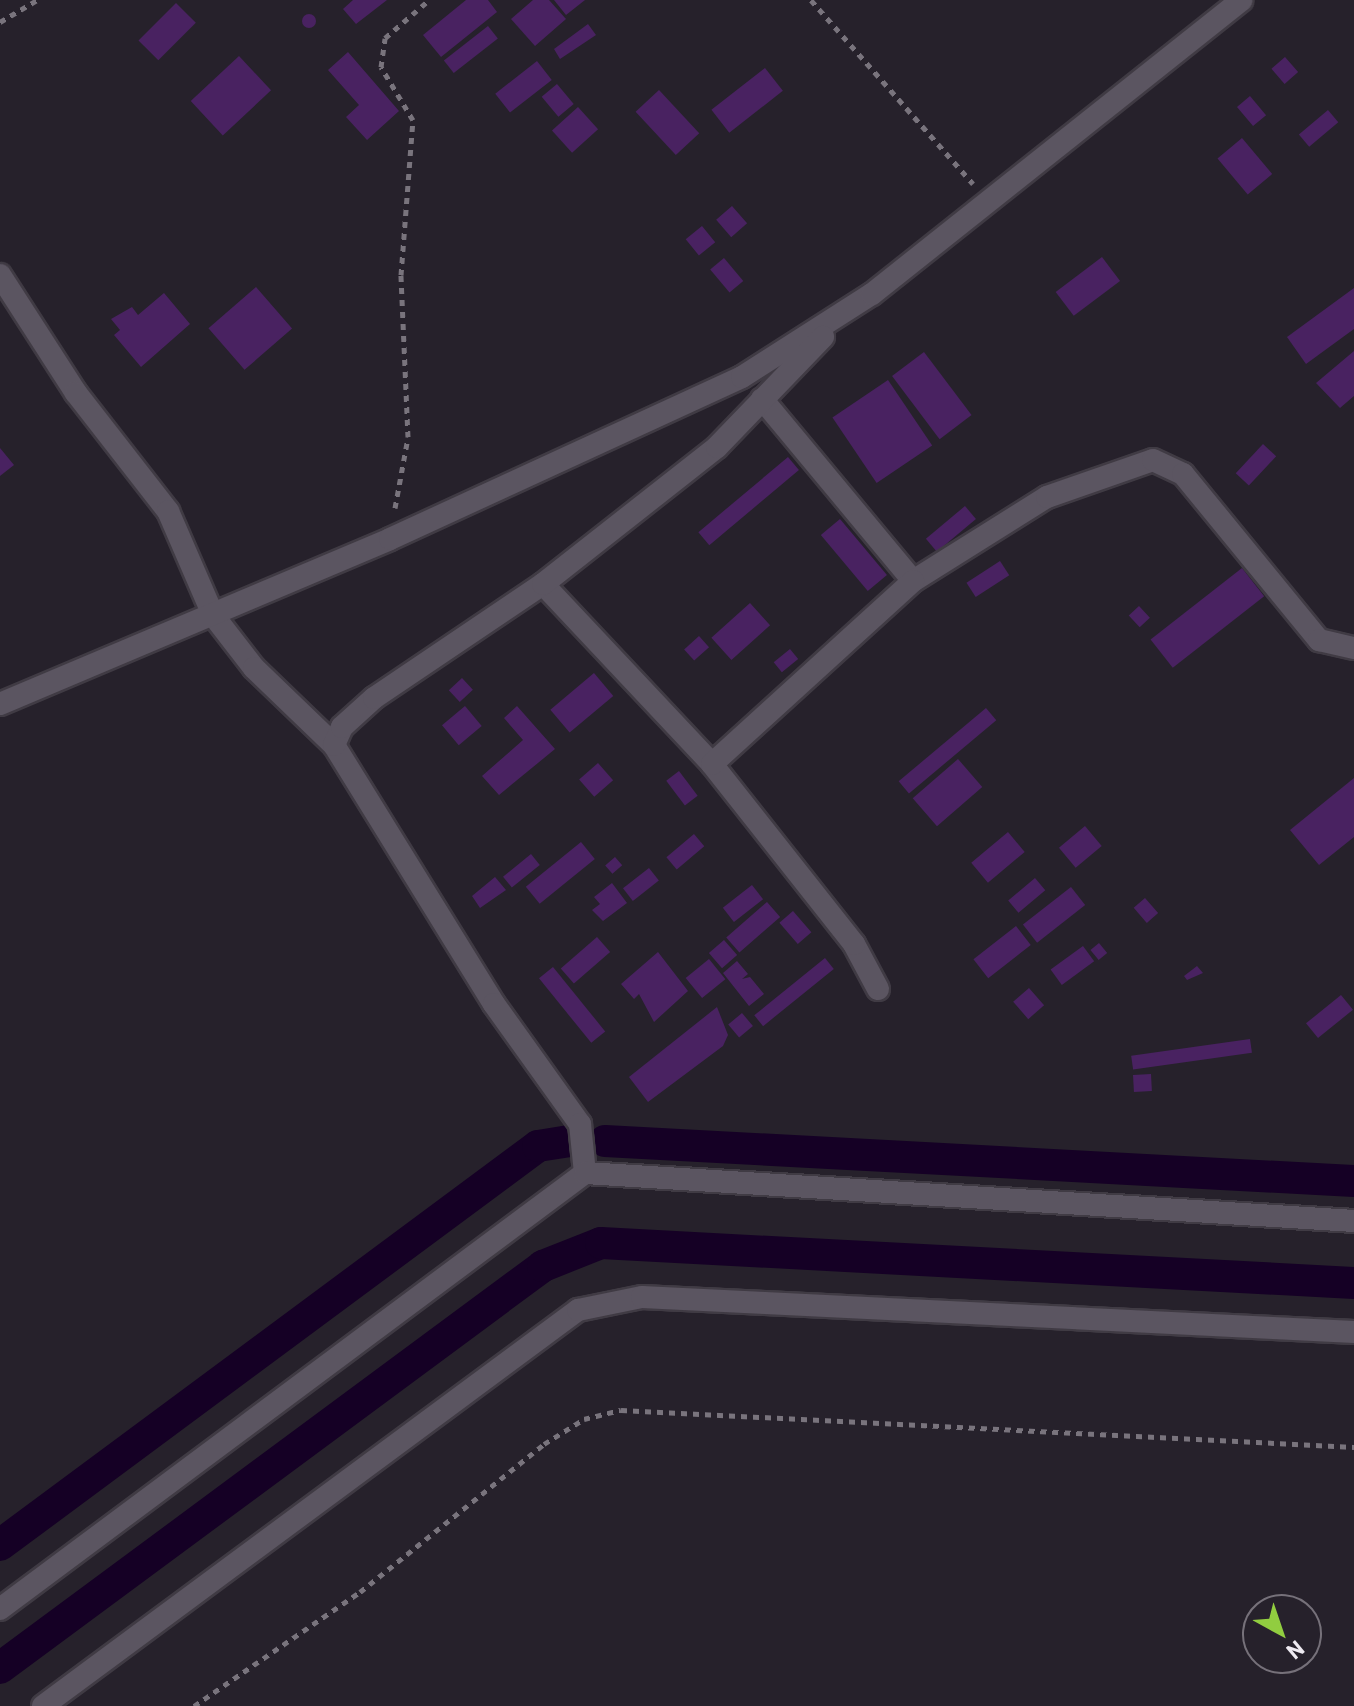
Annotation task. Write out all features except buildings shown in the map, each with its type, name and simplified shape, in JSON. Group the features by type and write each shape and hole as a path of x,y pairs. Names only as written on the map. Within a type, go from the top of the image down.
{"street":[{"path":"0,704 390,539 742,377 872,294 1241,0"},
{"path":"0,275 76,393 168,511 213,615 254,668 334,745 494,1004 580,1124 585,1173"},
{"path":"334,745 342,727 374,698 543,584 717,447 762,399 872,294"},
{"path":"762,399 913,581"},
{"path":"712,764 913,581 1047,497 1153,460 1183,474 1319,640 1354,648"},
{"path":"543,584 712,764 854,944 878,989"},
{"path":"0,1609 585,1173 1354,1221"},
{"path":"43,1706 578,1310 642,1297 1354,1332"}],"path":[{"path":"0,22 37,0"},
{"path":"390,539 408,437 401,275 413,120 381,67 385,38 429,0"},
{"path":"811,0 990,202"},
{"path":"194,1706 360,1592 544,1444 584,1419 621,1410 1354,1447"}],"waterway":[{"path":"0,1545 538,1146 574,1140"},
{"path":"605,1141 1354,1181"},
{"path":"0,1668 543,1266 601,1243 1354,1283"}]}
